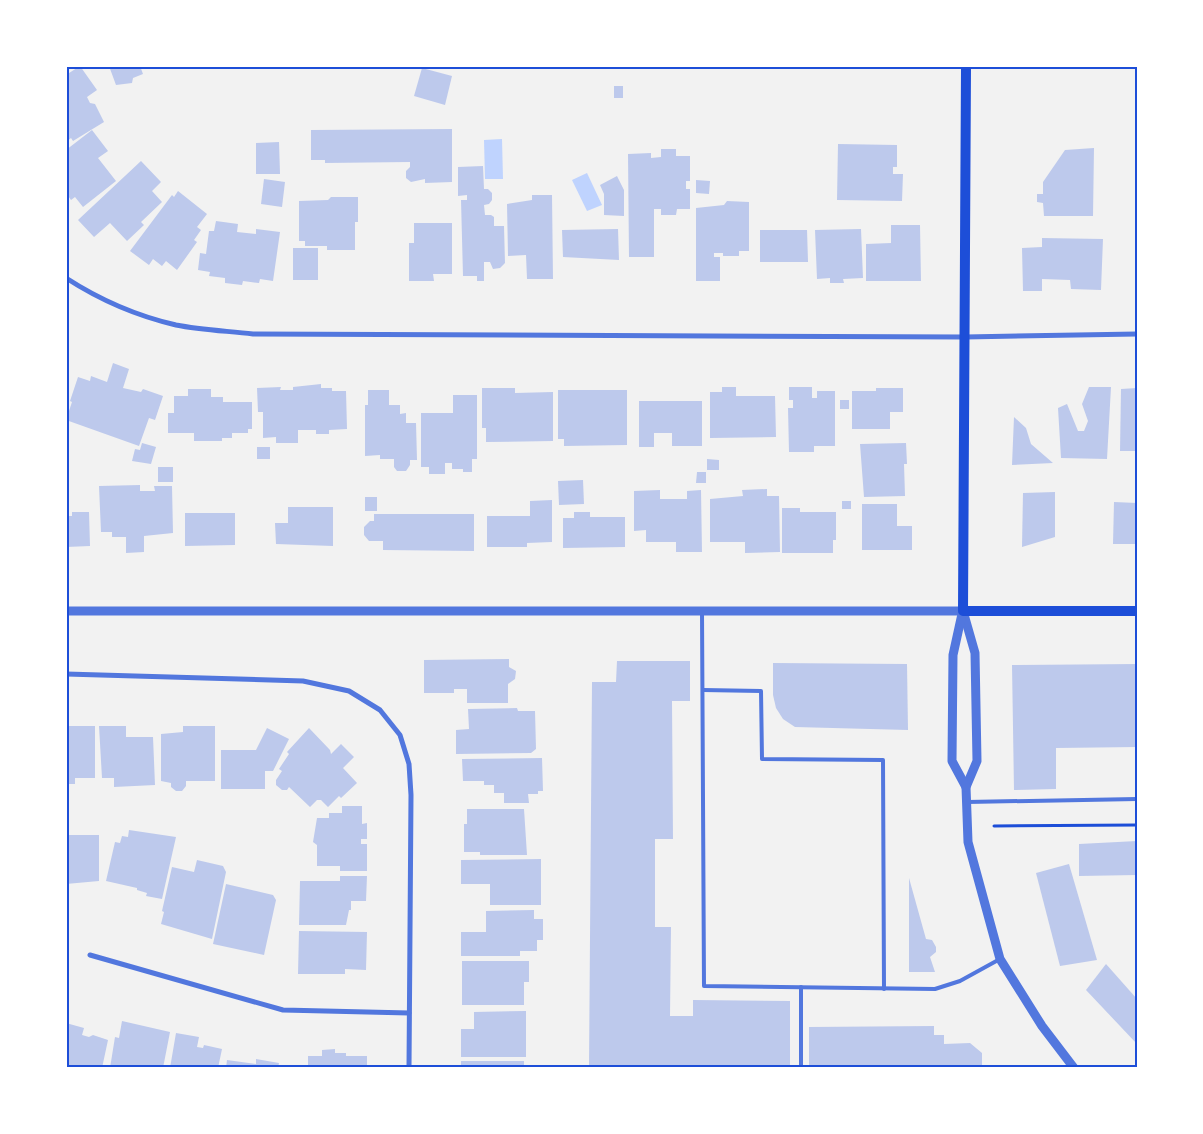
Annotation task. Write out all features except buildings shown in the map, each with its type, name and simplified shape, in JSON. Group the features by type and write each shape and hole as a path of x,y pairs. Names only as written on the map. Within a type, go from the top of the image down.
{"main road":[{"path":"966,66 963,611 1137,612"}],"street":[{"path":"66,278 95,297 140,314 178,325 254,334 965,337 1137,334"},
{"path":"66,611 963,611"},
{"path":"963,611 975,653 977,761 966,787"},
{"path":"963,611 953,655 952,761 966,787 968,842 1000,959 1042,1026 1074,1068"},
{"path":"66,674 303,681 349,691 380,710 400,735 408,764 411,795 409,1068"},
{"path":"90,955 283,1010 409,1013"}],"lane":[{"path":"702,610 704,986 934,989 960,981 1000,959"},
{"path":"703,690 762,691 762,759 883,760 884,989"},
{"path":"967,802 1137,799"},
{"path":"801,987 801,1068"}],"path":[{"path":"994,826 1137,825"}],"water":[{"path":"502,139 503,179 485,179 484,140"},
{"path":"587,173 602,205 587,211 572,180"}]}
